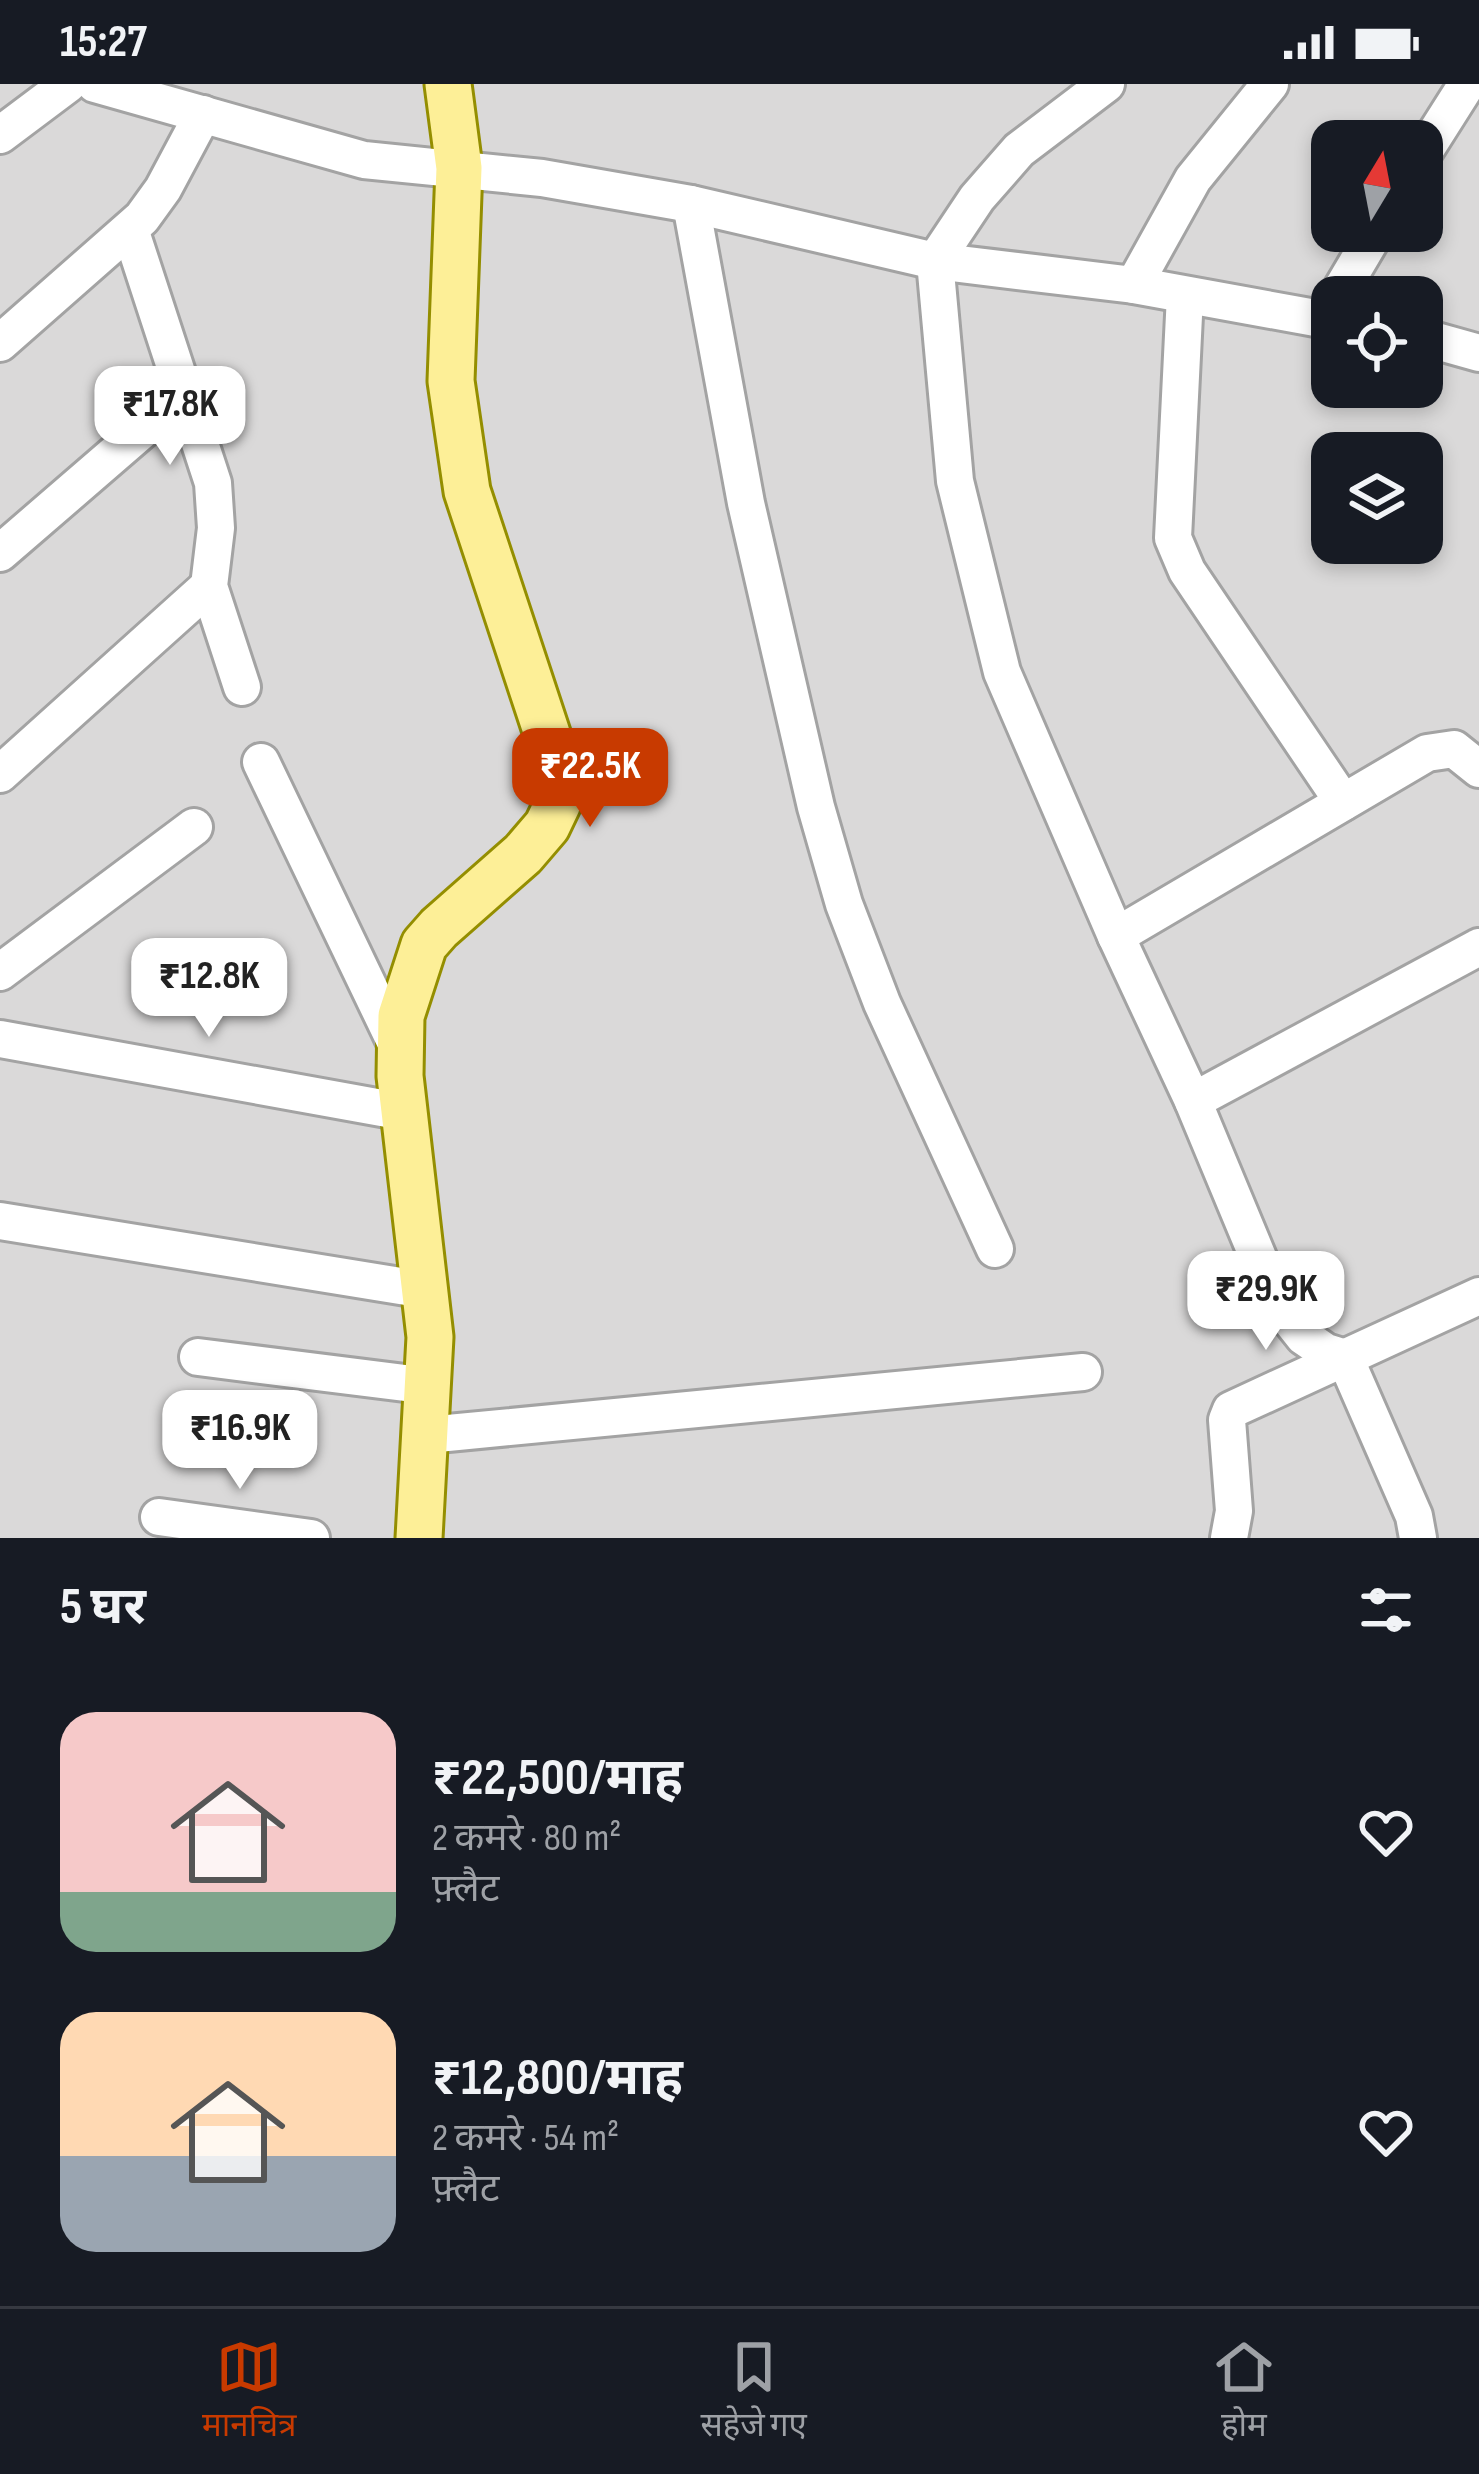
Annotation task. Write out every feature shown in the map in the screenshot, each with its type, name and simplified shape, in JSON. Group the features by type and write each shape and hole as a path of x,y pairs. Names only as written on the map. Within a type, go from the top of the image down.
{"main road":[{"path":"419,1538 430,1337 404,1112 400,1052 406,990 424,945 547,826 558,802 559,770 467,491 458,443 451,381 459,168 454,87"}],"street":[{"path":"0,135 68,84"},
{"path":"95,84 364,160 542,178 691,204 935,261 1311,309"},
{"path":"1106,84 1019,150 976,198 935,261 952,462 1002,672 1193,1101 1277,1303 1304,1337 1346,1358"},
{"path":"1134,285 1192,179 1270,84"},
{"path":"1443,122 1467,84"},
{"path":"0,343 131,232 164,189 202,115"},
{"path":"691,204 746,503 832,865 882,1003 995,1250"},
{"path":"131,232 213,483 216,505 209,586 242,687"},
{"path":"1185,295 1172,538 1187,571 1343,802"},
{"path":"1443,343 1479,352"},
{"path":"0,553 184,394"},
{"path":"0,774 209,586"},
{"path":"1116,936 1427,753 1454,749 1479,769"},
{"path":"261,762 400,1052"},
{"path":"0,972 194,826"},
{"path":"1193,1101 1479,947"},
{"path":"0,1039 404,1112"},
{"path":"0,1221 425,1290"},
{"path":"1228,1538 1234,1511 1227,1420 1231,1410 1479,1296"},
{"path":"198,1357 429,1386"},
{"path":"1346,1358 1414,1516 1418,1538"},
{"path":"427,1435 1083,1372"},
{"path":"159,1517 311,1538"}],"shaded area":[{"path":"0,84 1479,84 1479,1538 0,1538"}]}
